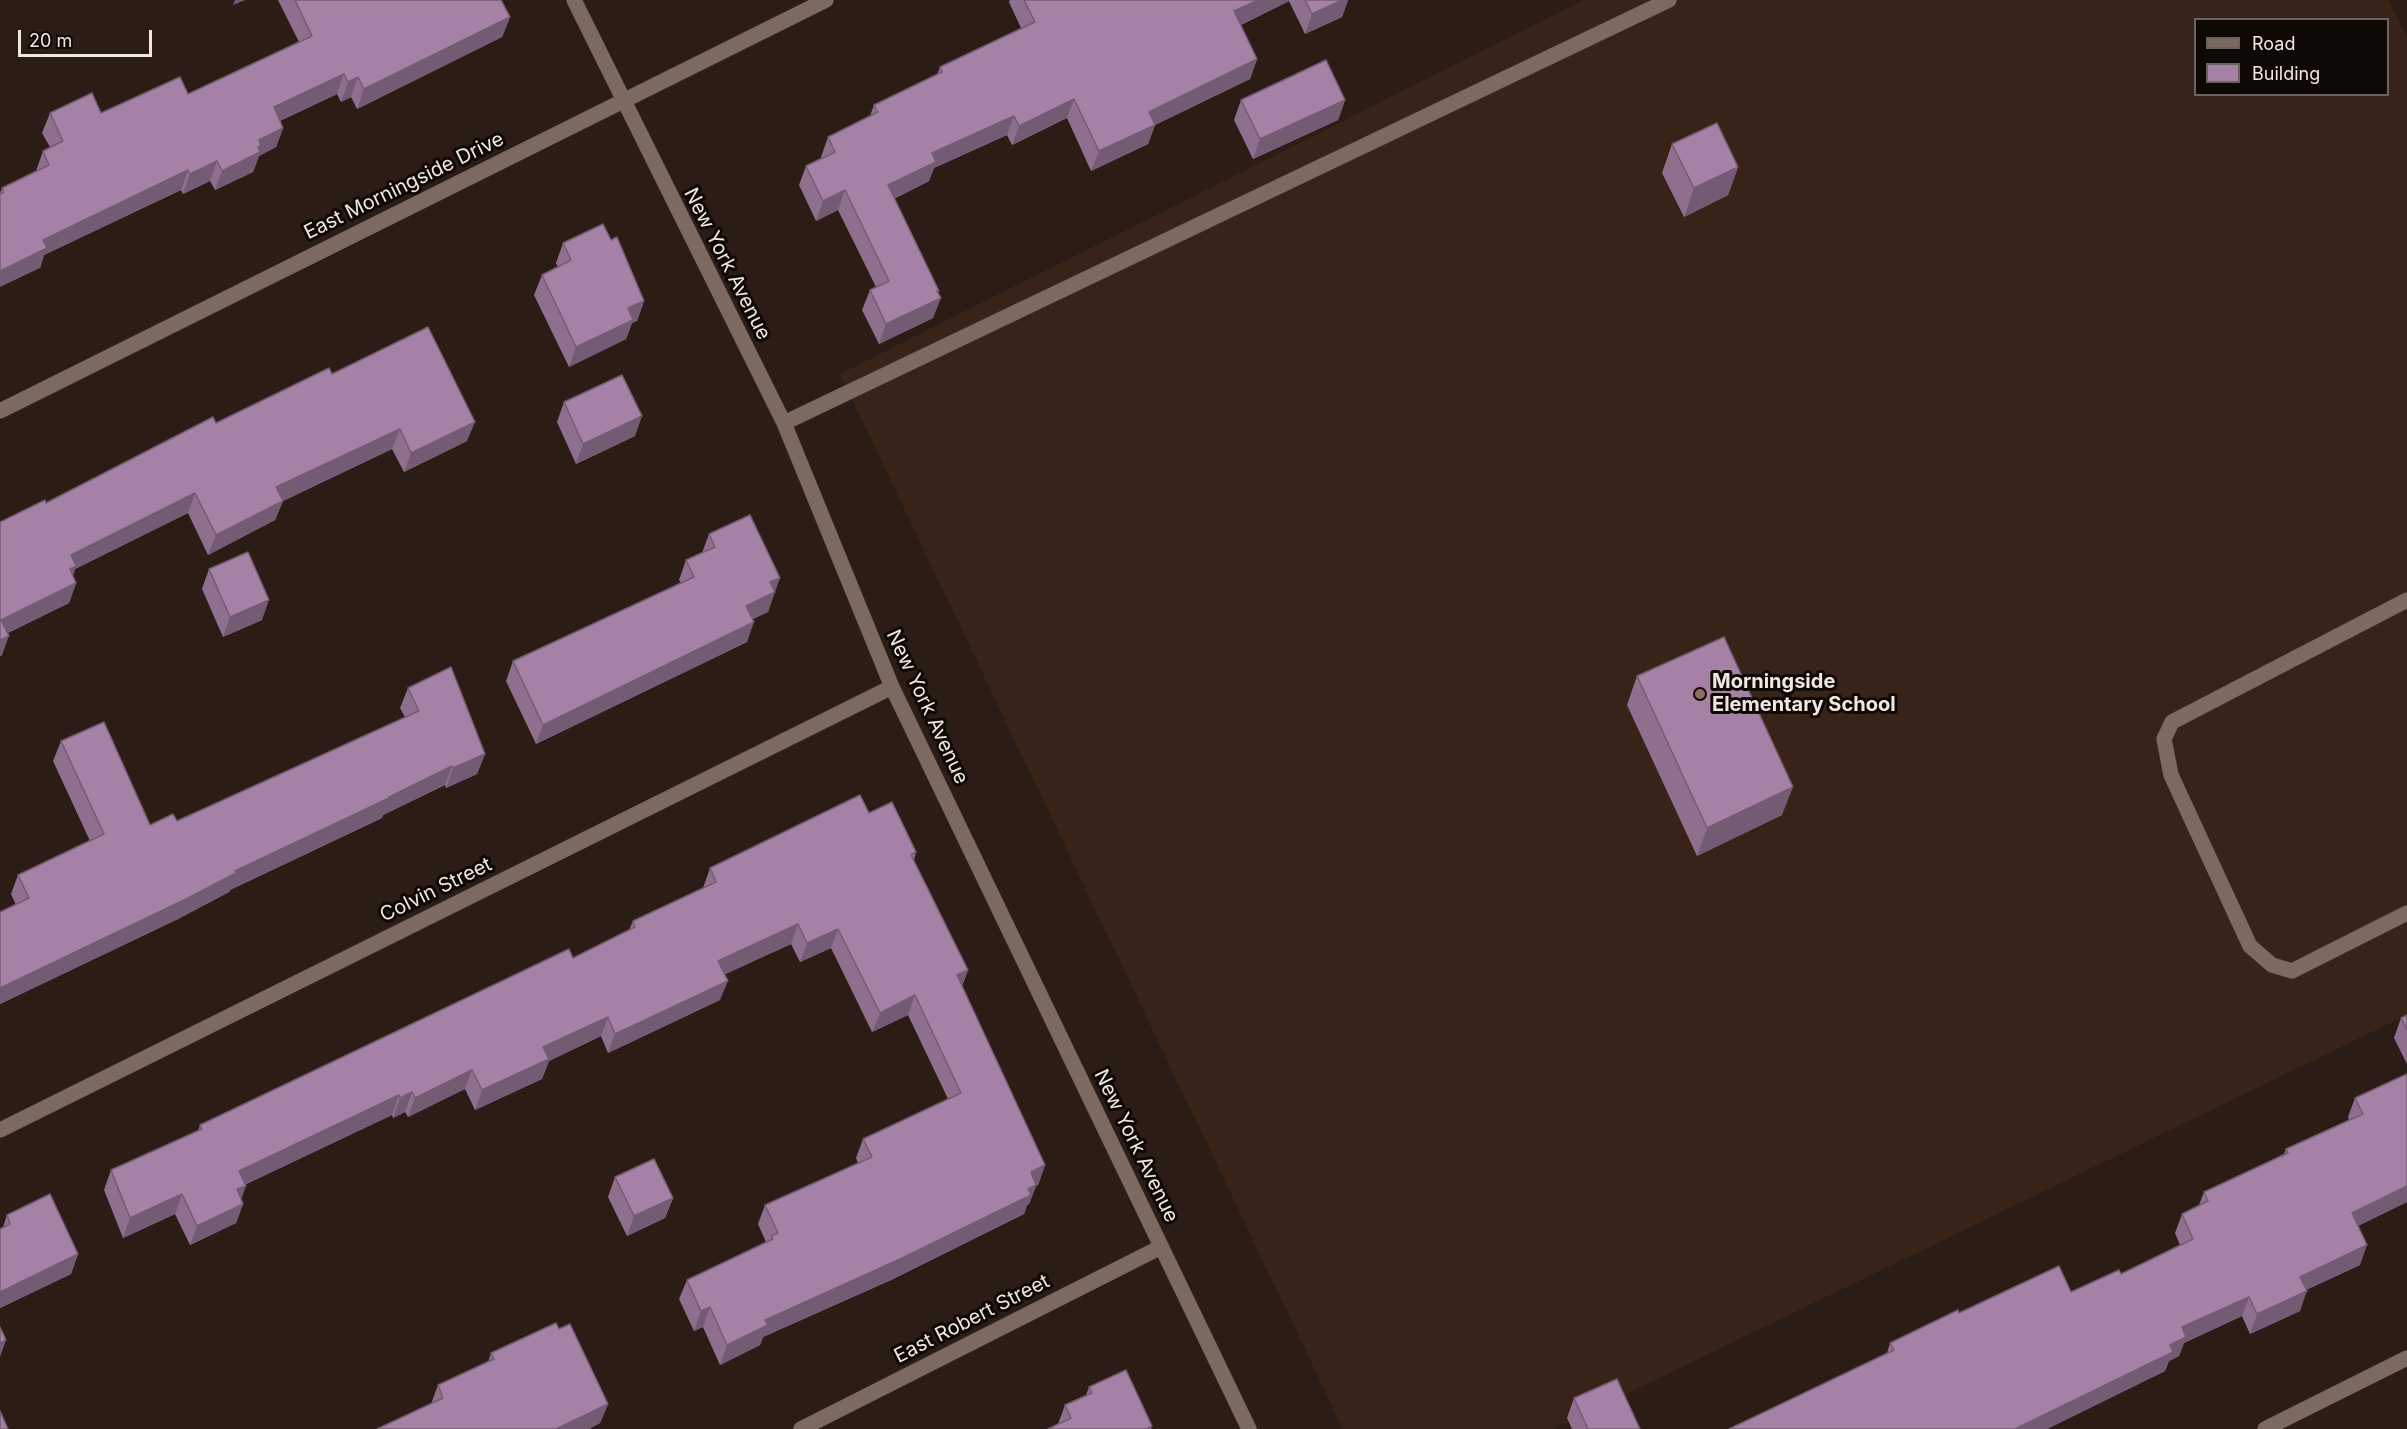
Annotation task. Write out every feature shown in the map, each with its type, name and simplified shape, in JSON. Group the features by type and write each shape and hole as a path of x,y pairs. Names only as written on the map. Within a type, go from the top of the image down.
{"street":[{"name":"New York Avenue","path":"573,0 784,423 891,687 1249,1429"},
{"name":"East Morningside Drive","path":"0,411 826,0"},
{"path":"784,423 1670,0"},
{"path":"2407,600 2172,722 2164,739 2171,775 2250,946 2272,965 2292,971 2407,913"},
{"name":"Colvin Street","path":"0,1130 891,687"},
{"name":"East Robert Street","path":"801,1429 1161,1247"},
{"path":"2265,1429 2407,1358"}],"shaded area":[{"name":"Morningside Elementary School","path":"1584,0 2389,0 2407,38 2407,1015 1554,1429 1343,1429 840,374"}],"building":[{"path":"295,0 501,0 510,17 364,89 358,77 348,82 344,74 274,107 283,128 259,140 260,152 222,171 217,161 190,174 188,170 43,240 47,248 0,271 0,194 4,192 2,188 49,165 43,151 63,141 50,113 92,93 101,113 180,77 188,94 312,36"},
{"path":"1024,0 1258,0 1234,11 1257,59 1149,112 1155,125 1099,151 1074,99 1019,126 1014,116 932,153 936,162 888,185 941,298 886,324 870,290 889,281 845,190 823,201 806,166 835,152 828,137 878,112 874,105 942,72 940,67 1035,22"},
{"path":"1305,0 1342,0 1312,14"},
{"path":"1326,60 1345,100 1260,139 1241,100"},
{"path":"1717,123 1738,167 1694,188 1672,144"},
{"path":"603,224 611,240 617,237 644,301 628,308 633,320 576,347 542,275 571,260 563,243"},
{"path":"428,327 475,422 411,453 400,429 276,487 283,501 216,535 195,493 71,555 76,566 70,569 76,583 1,620 9,636 0,640 0,522 45,500 46,503 213,417 216,423 329,368 332,374"},
{"path":"622,375 642,416 583,444 564,402"},
{"path":"750,515 780,578 770,582 775,592 746,606 754,622 543,725 513,661 694,577 686,560 715,547 709,534"},
{"path":"248,552 269,600 230,617 209,569"},
{"path":"1724,637 1793,787 1707,828 1637,676"},
{"path":"451,667 485,754 453,768 452,766 235,871 236,873 186,899 0,988 0,912 29,898 18,875 104,834 61,741 104,722 150,825 173,814 177,821 419,711 408,688"},
{"path":"860,795 869,813 892,802 916,852 911,855 968,970 957,975 1045,1165 1031,1172 1036,1185 1028,1189 1031,1195 898,1260 765,1320 768,1325 727,1345 710,1307 701,1311 687,1280 773,1239 771,1236 778,1233 765,1205 872,1157 863,1139 961,1093 915,995 880,1013 838,929 807,943 798,924 718,961 728,981 615,1034 608,1017 543,1047 549,1059 482,1090 472,1070 415,1098 412,1092 400,1098 399,1095 239,1171 246,1186 237,1189 243,1204 197,1226 182,1194 130,1218 111,1170 202,1129 200,1125 569,949 573,958 635,927 633,921 716,882 710,868"},
{"path":"2407,1015 2407,1030 2401,1018"},
{"path":"2407,1074 2407,1186 2352,1213 2367,1245 2300,1277 2307,1291 2257,1314 2249,1297 2182,1327 2186,1337 2170,1345 2173,1352 2015,1429 1729,1429 1894,1350 1890,1343 1958,1310 1959,1313 2059,1266 2071,1292 2119,1270 2121,1274 2193,1239 2182,1214 2208,1201 2204,1192 2288,1153 2286,1149 2363,1114 2355,1098"},
{"path":"654,1159 673,1198 634,1216 615,1177"},
{"path":"50,1194 78,1254 0,1292 0,1229 10,1224 7,1215"},
{"path":"556,1323 559,1329 570,1324 608,1404 556,1429 377,1429 443,1398 438,1385 494,1359 491,1353"},
{"path":"0,1327 6,1340 0,1343"},
{"path":"1126,1370 1152,1426 1147,1429 1048,1429 1071,1418 1065,1405 1092,1393 1089,1387"},
{"path":"1617,1379 1640,1429 1588,1429 1574,1398"},
{"path":"0,1411 8,1429 0,1429"}],"place":[{"name":"Morningside Elementary School","path":"1700,694"}]}
